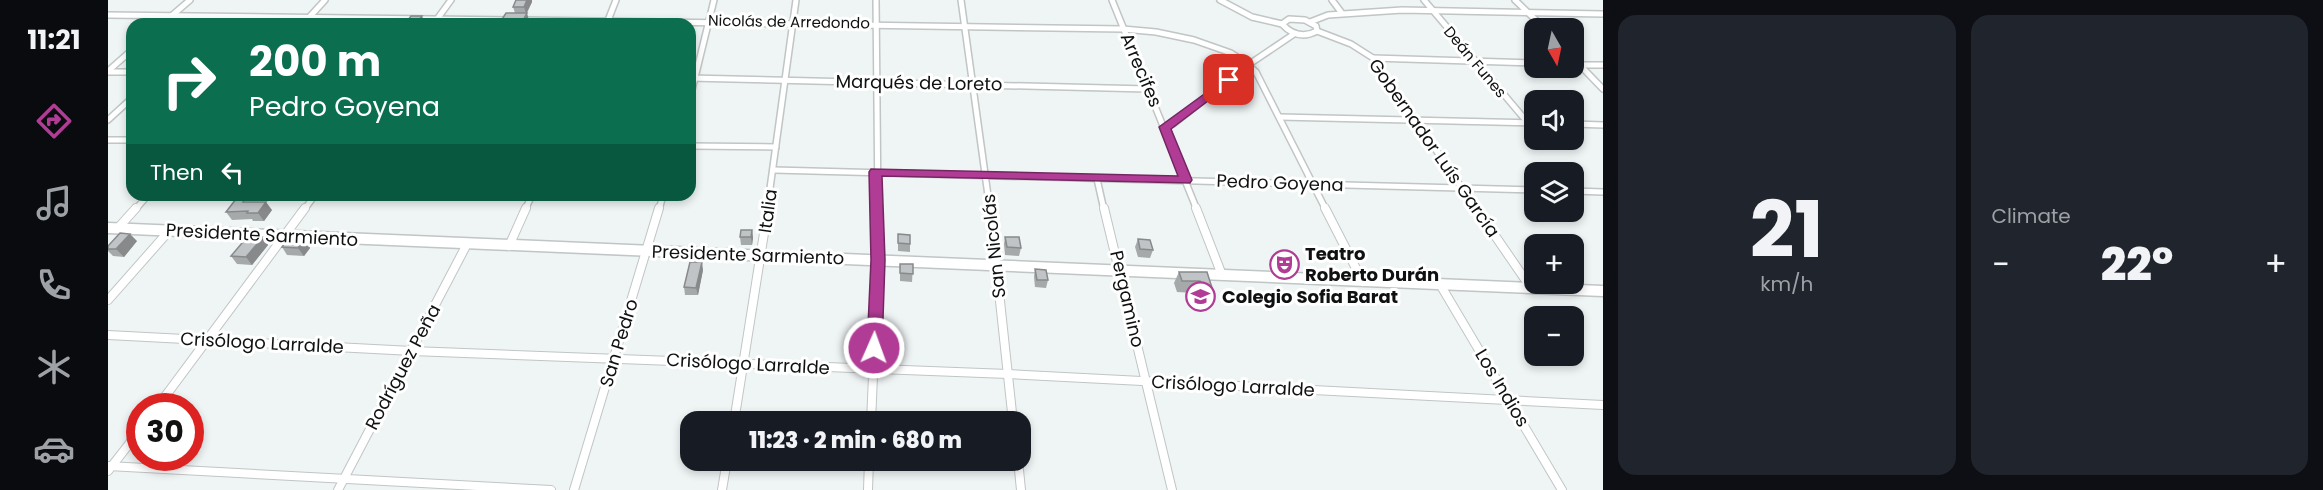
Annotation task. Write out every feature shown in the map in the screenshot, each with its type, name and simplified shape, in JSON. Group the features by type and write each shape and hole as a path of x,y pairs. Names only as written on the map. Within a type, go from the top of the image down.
{"main road":[{"name":"Presidente Sarmiento","path":"113,228 1524,288"},
{"name":"Presidente Sarmiento","path":"1584,290 1603,291"}],"street":[{"path":"169,18 190,0"},
{"path":"308,18 325,0"},
{"path":"439,18 451,0"},
{"path":"609,18 616,0"},
{"path":"696,67 714,0"},
{"name":"Italia","path":"736,411 774,170 796,0"},
{"path":"872,411 878,260 876,0"},
{"name":"San Nicolás","path":"961,0 986,176 1012,411"},
{"name":"Arrecifes","path":"1112,0 1165,127 1222,275"},
{"path":"1220,0 1244,14 1282,24 1294,34 1306,36 1317,31 1316,26 1310,22 1289,19 1282,24"},
{"path":"1332,0 1341,12"},
{"name":"Deán Funes","path":"1424,0 1524,115"},
{"path":"1515,0 1534,18"},
{"path":"1310,22 1317,16 1341,12 1431,10 1603,14"},
{"name":"Nicolás de Arredondo","path":"108,15 308,18"},
{"name":"Nicolás de Arredondo","path":"696,21 1123,29 1161,32 1188,38 1222,51 1248,65"},
{"name":"Gobernador Luís García","path":"1317,31 1351,44 1374,58 1524,278"},
{"path":"1165,127 1173,124 1248,65 1294,34"},
{"path":"108,71 126,55"},
{"path":"1374,58 1524,63"},
{"path":"1248,65 1256,72 1280,117 1363,282"},
{"path":"1584,65 1603,65"},
{"path":"108,71 126,72"},
{"path":"1584,72 1603,89"},
{"name":"Marqués de Loreto","path":"696,78 1148,90"},
{"path":"108,120 126,104"},
{"path":"1280,117 1524,123"},
{"path":"1584,124 1603,125"},
{"path":"108,140 126,140"},
{"path":"696,146 776,147"},
{"name":"Pedro Goyena","path":"774,170 1524,190"},
{"name":"Pergamino","path":"1097,178 1172,490"},
{"path":"1584,191 1603,192"},
{"path":"113,228 142,201"},
{"path":"168,393 311,201"},
{"path":"508,246 529,201"},
{"name":"San Pedro","path":"574,490 661,201"},
{"path":"108,300 169,231"},
{"name":"Rodríguez Peña","path":"338,490 467,244"},
{"name":"Los Indios","path":"1441,286 1562,490"},
{"name":"Crisólogo Larralde","path":"108,335 412,351 1008,374 1603,405"},
{"path":"109,468 126,447"},
{"path":"109,468 345,477 551,490"},
{"path":"722,490 725,471"},
{"path":"868,490 869,471"},
{"path":"1019,471 1022,490"}],"building":[{"path":"516,0 527,0 524,7 513,7"},
{"path":"506,13 527,13 524,18 503,18"},
{"path":"234,201 266,202 258,213 226,212"},
{"path":"741,230 752,230 751,237 740,237"},
{"path":"120,233 130,234 116,249 108,249 108,246"},
{"path":"898,234 910,235 910,244 898,243"},
{"path":"248,236 263,237 246,257 231,256"},
{"path":"1005,237 1019,237 1021,248 1007,247"},
{"path":"288,239 304,240 298,248 282,247"},
{"path":"1138,239 1150,240 1153,250 1140,249"},
{"path":"690,262 702,262 696,288 684,287"},
{"path":"900,264 913,264 913,274 900,273"},
{"path":"1035,269 1046,270 1048,280 1037,280"},
{"path":"1179,272 1207,272 1213,291 1203,290 1200,281 1182,281"}],"place":[{"name":"Teatro Roberto Durán","path":"1284,264"},
{"name":"Colegio Sofia Barat","path":"1201,297"}],"route":[{"path":"874,348 878,260 876,172 1186,180 1165,127 1173,124 1229,80"}]}
